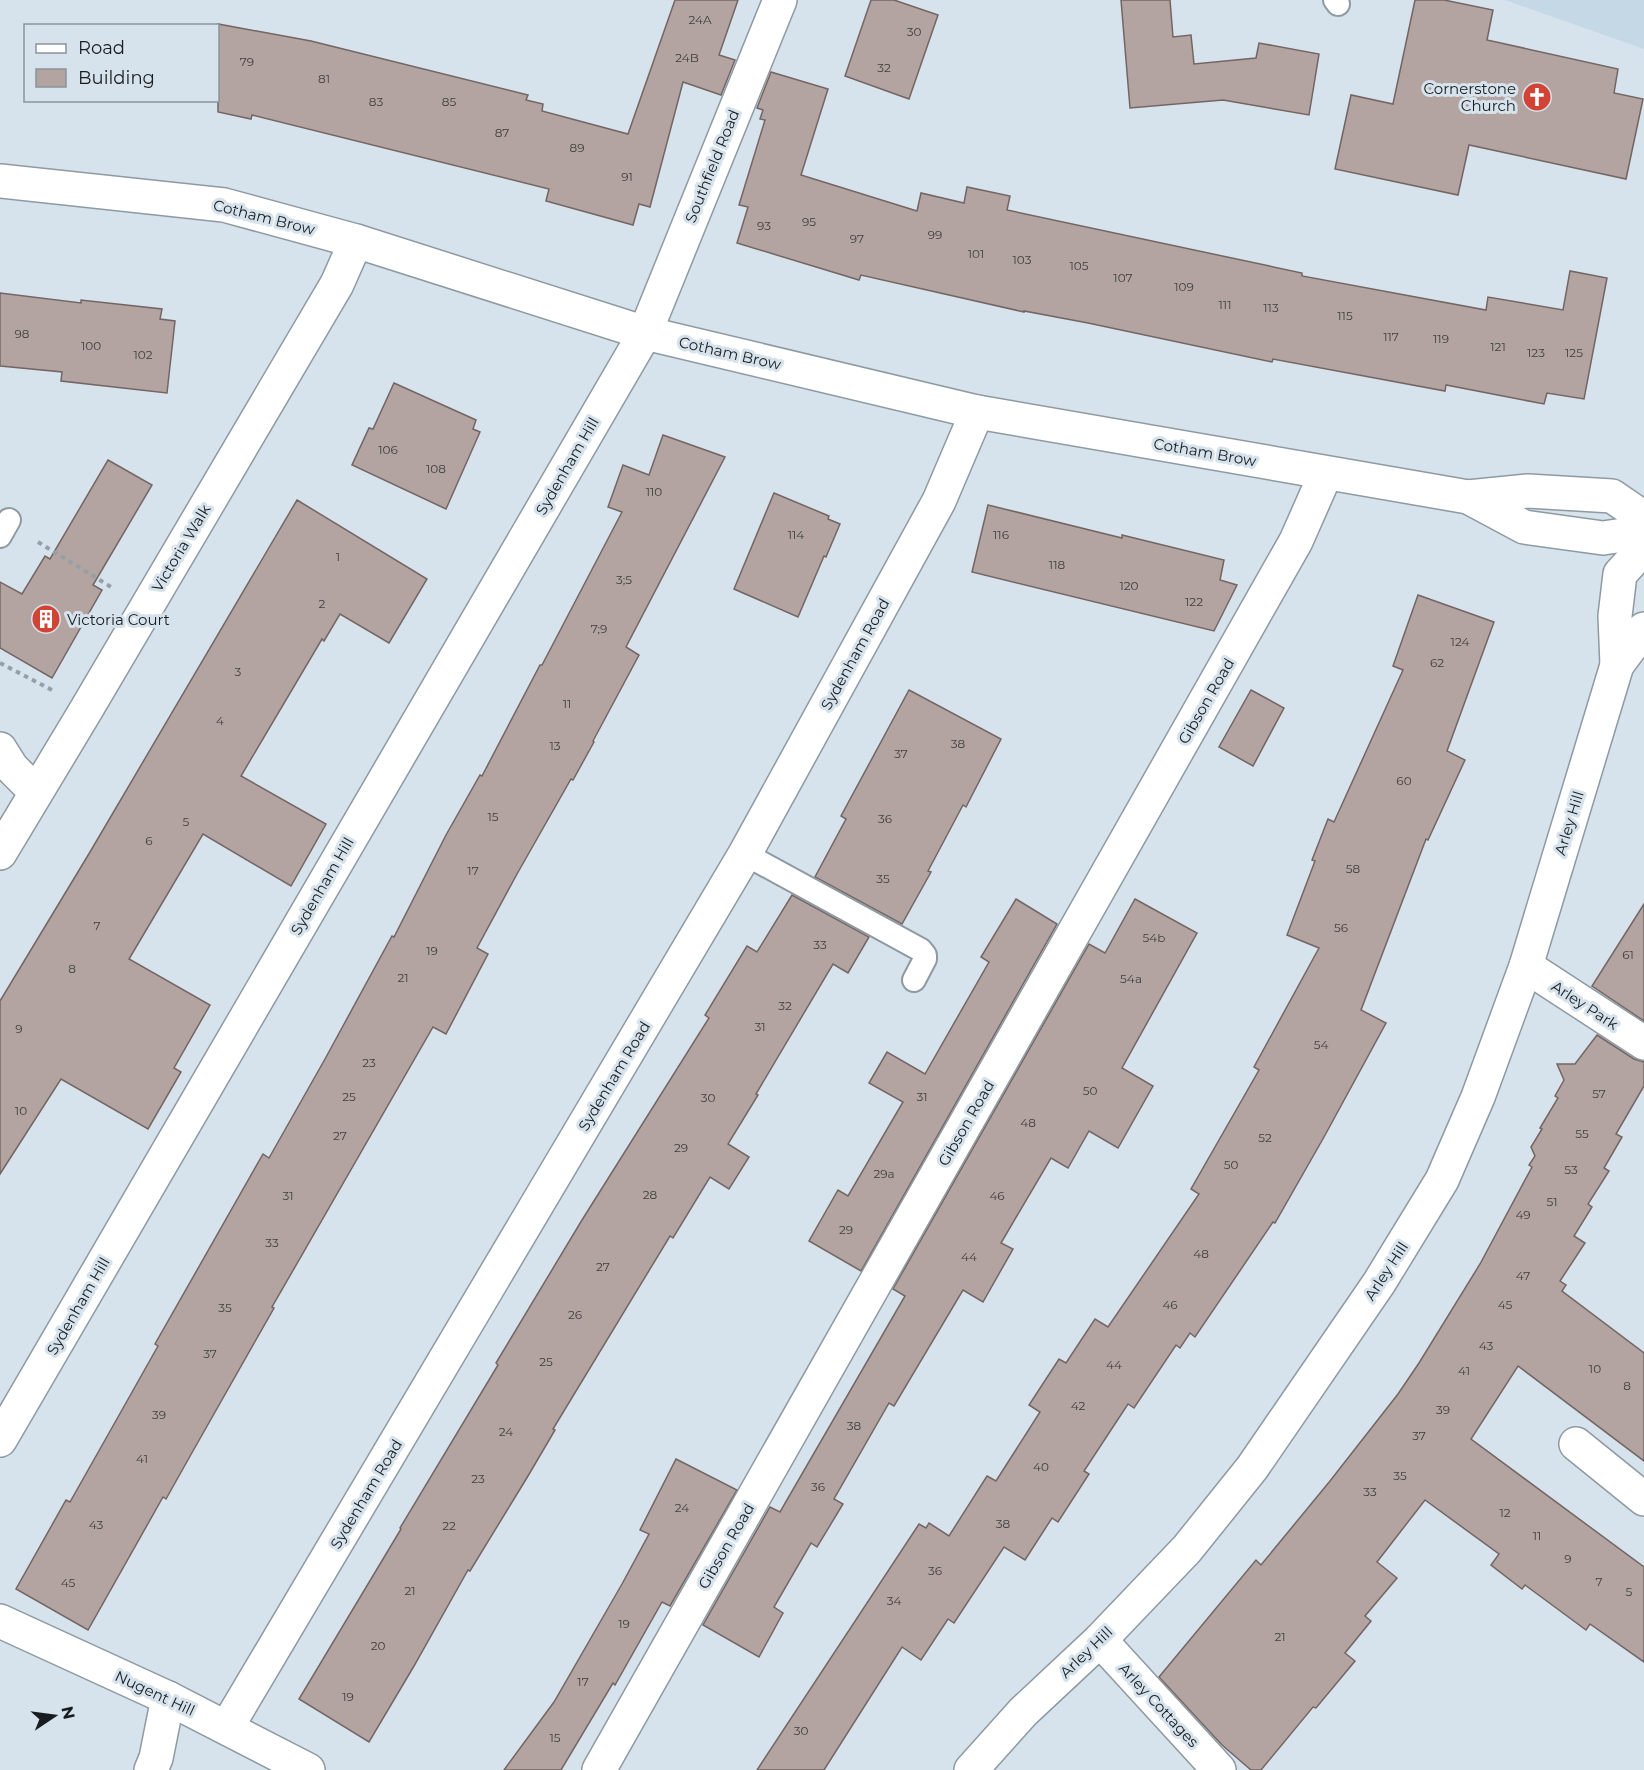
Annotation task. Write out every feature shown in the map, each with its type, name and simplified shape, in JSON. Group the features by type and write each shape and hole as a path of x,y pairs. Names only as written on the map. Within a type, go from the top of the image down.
{"street":[{"name":"Southfield Road","path":"645,333 780,0"},
{"name":"Cotham Brow","path":"0,181 224,205 356,241 645,333 977,412 1468,497 1528,491 1612,496 1644,518"},
{"name":"Victoria Walk","path":"0,853 87,710 337,284 356,241"},
{"name":"Sydenham Hill","path":"0,1440 645,333"},
{"name":"Sydenham Road","path":"227,1727 746,854 939,501 977,412"},
{"name":"Gibson Road","path":"599,1770 1290,552 1326,473"},
{"name":"Cotham Brow","path":"1468,497 1524,526 1603,538 1644,532"},
{"name":"Arley Hill","path":"971,1770 1023,1712 1100,1640 1187,1549 1252,1468 1379,1283 1442,1180 1478,1097 1526,966 1617,665 1615,616 1620,574 1644,548"},
{"name":"Arley Hill","path":"1617,665 1644,630"},
{"path":"0,749 12,768 36,792"},
{"name":"Arley Park","path":"1526,966 1644,1043"},
{"path":"1576,1444 1644,1498"},
{"name":"Nugent Hill","path":"0,1621 168,1698 308,1770"},
{"name":"Arley Cottages","path":"1100,1640 1219,1770"},
{"path":"151,1770 156,1758 168,1698"}],"lane":[{"path":"746,854 921,951 925,959 914,980"}],"path":[{"path":"40,544 87,571"},
{"path":"0,663 87,710"}],"shaded area":[{"path":"1505,0 1644,0 1644,49"}],"building":[{"path":"675,0 738,0 719,55 735,60 721,95 683,82 650,207 639,204 633,225 546,201 549,189 252,115 251,119 218,112 219,24 311,41 528,95 526,100 543,104 542,111 628,134"},
{"path":"871,0 894,0 938,15 909,99 845,76"},
{"path":"1121,0 1170,0 1173,37 1191,35 1194,64 1256,58 1259,43 1319,54 1309,115 1223,100 1130,108"},
{"name":"Cornerstone Church","path":"1415,0 1444,0 1493,10 1487,40 1618,69 1614,93 1643,99 1626,179 1469,145 1458,195 1335,169 1351,95 1393,104"},
{"path":"771,72 828,89 801,175 917,211 921,193 964,203 967,187 1010,196 1007,210 1302,273 1302,276 1486,310 1488,297 1563,310 1570,271 1607,278 1584,399 1547,393 1544,404 1446,385 1445,391 1273,359 1272,362 1088,323 1024,312 861,275 859,280 737,243 748,207 739,205 765,120 760,119 763,110 757,108"},
{"path":"0,293 81,303 81,300 162,309 160,319 175,321 167,393 61,381 62,372 0,366"},
{"path":"394,383 476,420 473,429 480,432 446,509 352,465 369,428 373,429"},
{"path":"663,435 725,457 626,647 639,655 573,780 571,779 477,948 488,954 446,1034 433,1027 272,1307 274,1308 166,1499 163,1497 88,1630 16,1589 66,1500 70,1502 158,1346 155,1344 263,1154 269,1158 392,936 394,937 446,835 480,775 482,776 542,665 622,512 608,507 623,465 649,475"},
{"path":"108,460 152,485 93,585 102,590 52,678 0,648 0,582 22,594 45,556 50,559"},
{"path":"774,493 829,516 828,519 840,524 798,617 734,589"},
{"path":"297,500 427,579 389,643 340,614 324,641 322,639 241,776 326,824 291,886 203,834 129,959 210,1005 174,1068 181,1072 148,1129 61,1079 0,1174 0,1001"},
{"path":"988,505 1224,560 1220,580 1237,585 1214,631 972,572"},
{"path":"1418,595 1494,622 1447,751 1465,760 1428,840 1426,839 1361,1010 1386,1023 1324,1137 1275,1223 1273,1222 1195,1337 1190,1333 1180,1348 1176,1345 1134,1408 1128,1404 1084,1471 1089,1474 1058,1522 1052,1518 1025,1560 1004,1547 954,1623 948,1619 921,1660 902,1647 824,1770 757,1770 919,1524 926,1528 929,1523 949,1536 987,1476 996,1481 1040,1412 1029,1405 1059,1359 1066,1363 1095,1319 1108,1327 1199,1194 1191,1189 1259,1070 1254,1067 1319,948 1287,935 1328,819 1334,822 1403,670 1393,666"},
{"path":"909,690 1001,739 966,807 963,805 928,871 931,872 902,924 815,877 846,819 841,816"},
{"path":"1251,690 1284,708 1253,766 1219,747"},
{"path":"792,895 869,937 848,973 833,964 728,1144 749,1157 729,1189 710,1177 673,1238 670,1236 553,1429 555,1430 528,1476 470,1571 468,1570 369,1742 299,1699 582,1220 709,1018 705,1015 747,946 757,952"},
{"path":"1016,899 1057,924 861,1271 809,1241 838,1190 848,1196 903,1102 869,1083 887,1052 925,1074 989,962 981,957"},
{"path":"1135,899 1197,933 1122,1068 1153,1086 1118,1148 1089,1131 1068,1168 1051,1158 1001,1243 1013,1249 983,1302 963,1290 894,1406 889,1403 834,1499 843,1504 817,1547 811,1543 774,1607 783,1613 759,1657 703,1625 770,1507 780,1512 905,1296 893,1289 1089,944 1105,953"},
{"path":"1644,904 1644,1021 1592,986"},
{"path":"1597,1035 1634,1059 1644,1062 1644,1086 1616,1134 1622,1137 1604,1168 1609,1171 1588,1204 1592,1207 1574,1236 1585,1243 1560,1281 1566,1285 1562,1291 1644,1353 1644,1461 1518,1366 1471,1439 1644,1567 1644,1662 1590,1624 1586,1630 1525,1585 1522,1589 1491,1565 1499,1554 1425,1500 1377,1562 1397,1578 1365,1616 1371,1621 1345,1653 1355,1661 1261,1770 1251,1770 1222,1745 1159,1677 1256,1560 1261,1565 1398,1394 1480,1264 1532,1167 1529,1165 1535,1156 1531,1147 1558,1098 1555,1096 1564,1080 1557,1064 1575,1064"},
{"path":"676,1459 737,1490 670,1606 662,1602 615,1685 613,1683 561,1770 504,1770 554,1702 622,1584 649,1534 640,1530"}],"place":[{"name":"Cornerstone Church","path":"1537,97"},
{"name":"Victoria Court","path":"46,619"}]}
